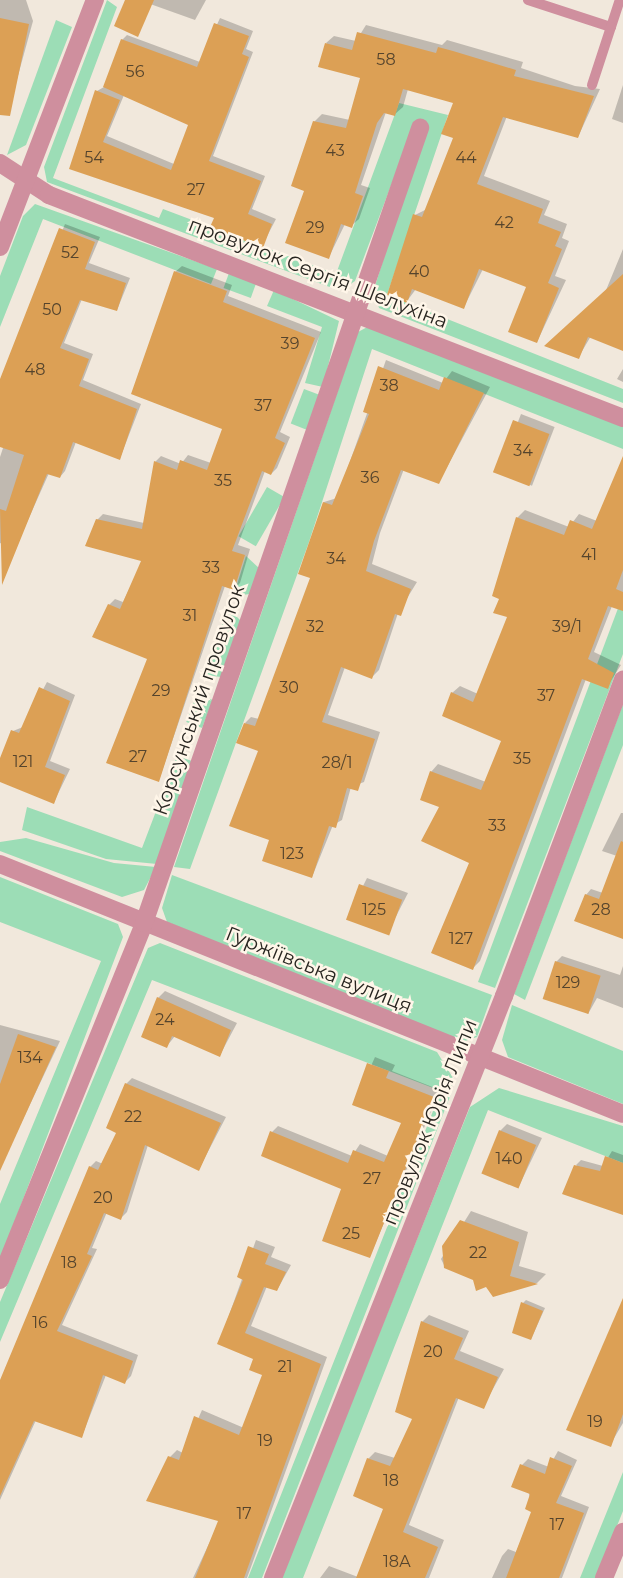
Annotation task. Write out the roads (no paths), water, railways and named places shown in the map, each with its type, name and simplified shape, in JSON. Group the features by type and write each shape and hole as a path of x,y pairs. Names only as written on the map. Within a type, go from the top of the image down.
{"street":[{"path":"0,248 95,0"},
{"name":"Корсунський провулок","path":"0,1280 144,923 420,128"},
{"name":"провулок Сергія Шелухіна","path":"0,163 49,195 357,310 623,418"},
{"name":"провулок Юрія Липи","path":"273,1578 478,1059 623,680"},
{"name":"Гуржіївська вулиця","path":"0,864 478,1059 623,1114"},
{"path":"604,1578 623,1532"}],"lane":[{"path":"528,0 611,27"},
{"path":"592,86 620,0"}]}
